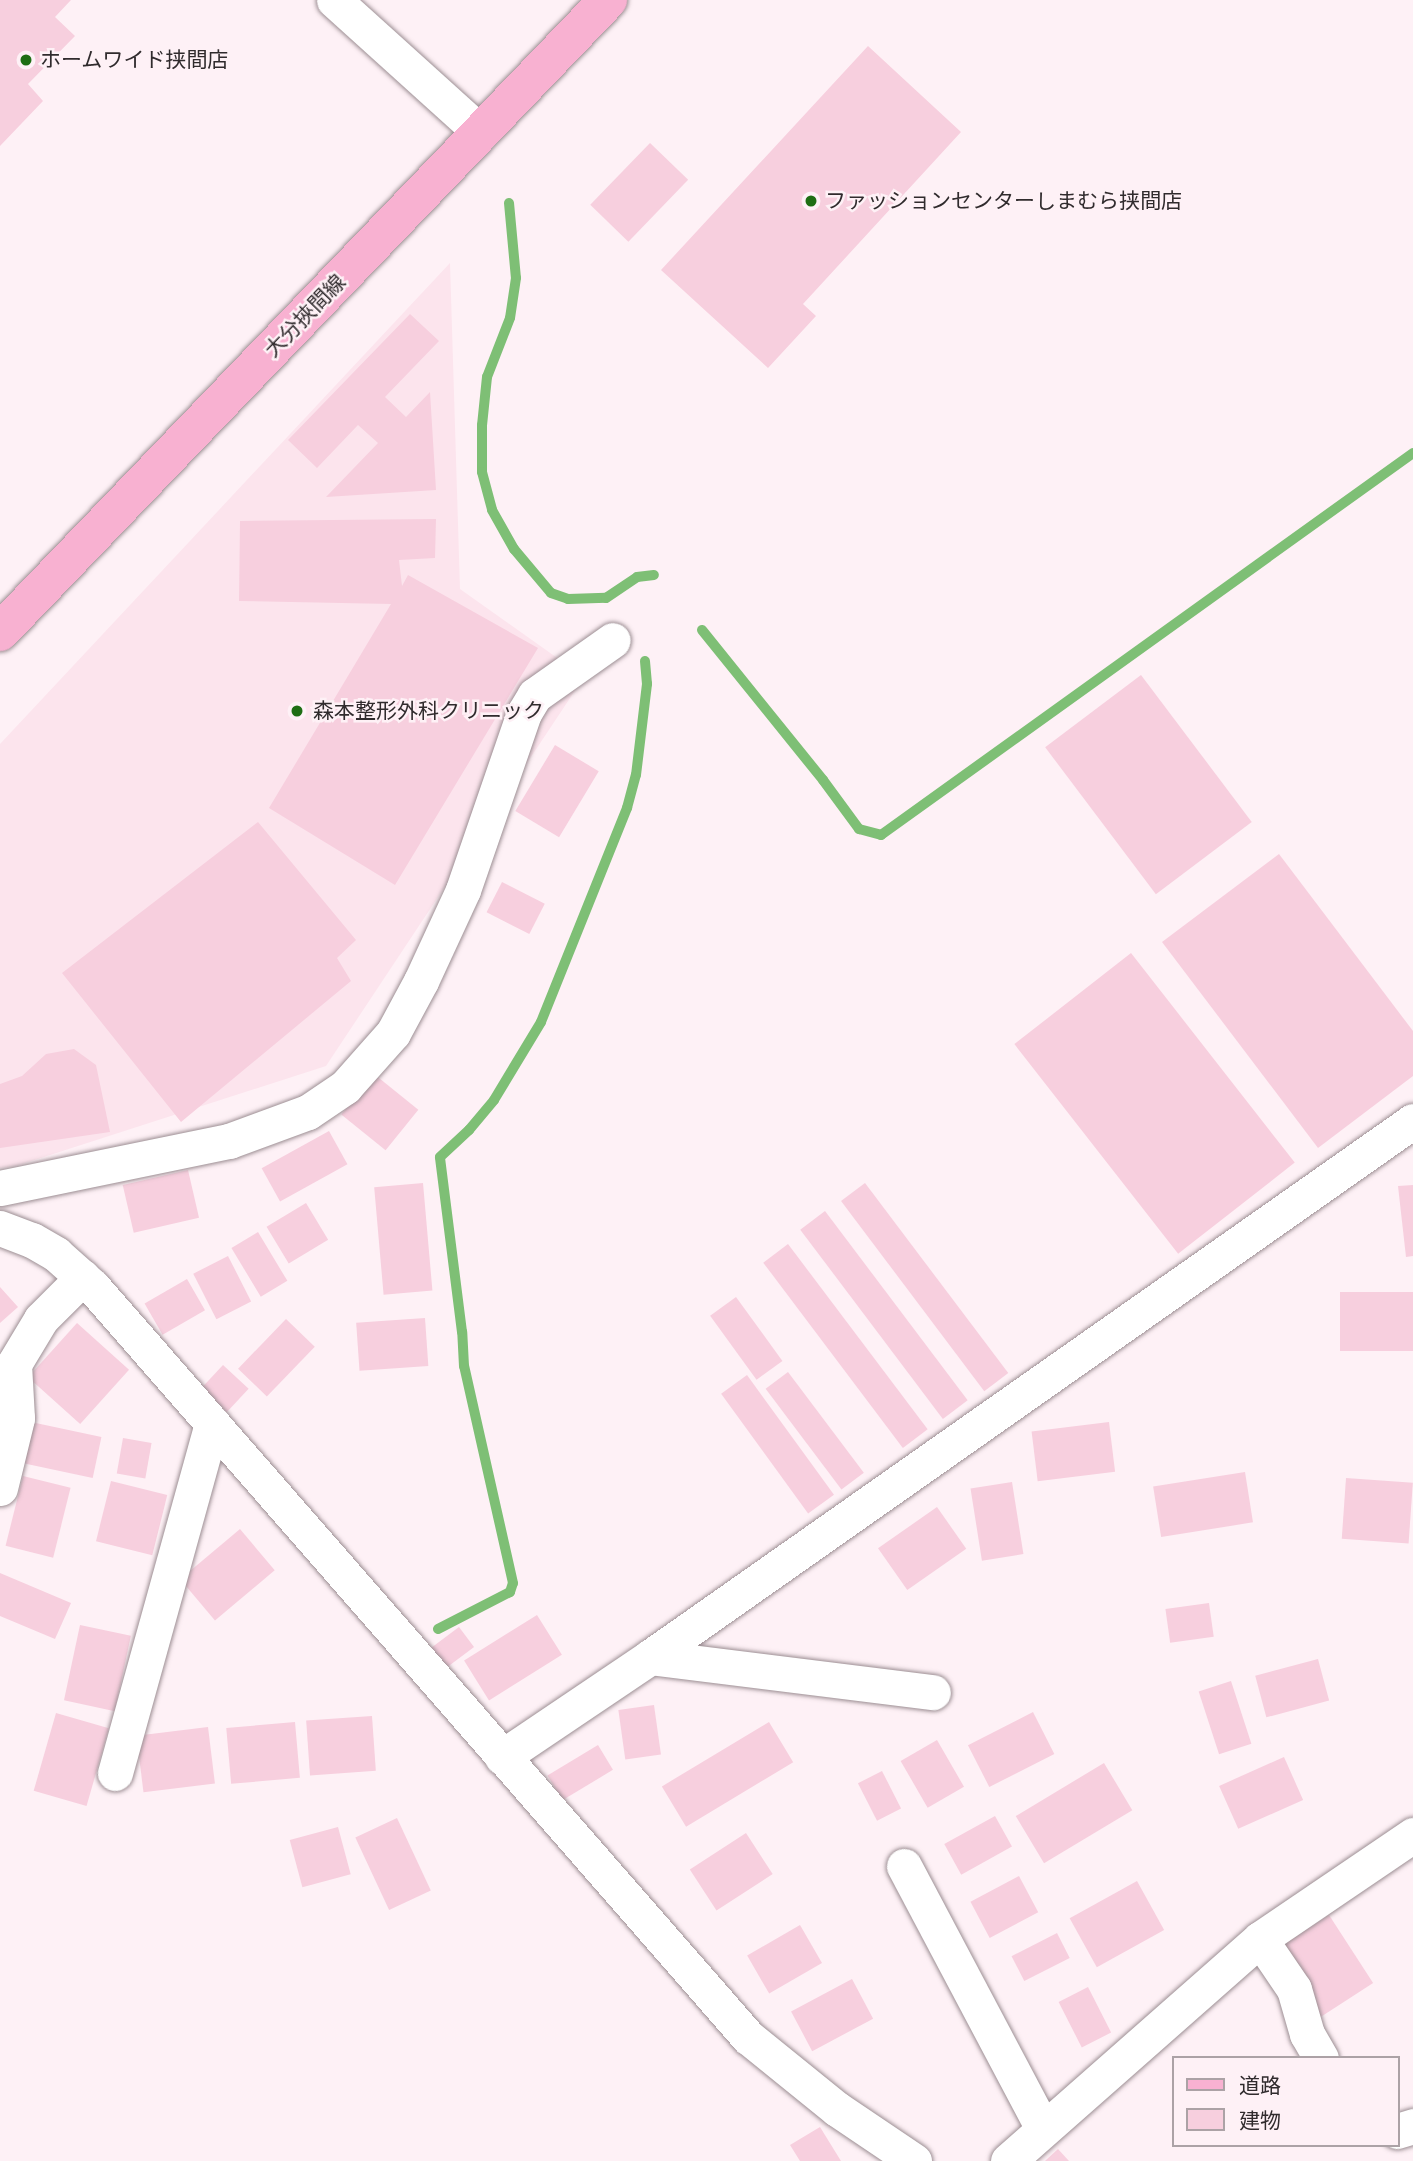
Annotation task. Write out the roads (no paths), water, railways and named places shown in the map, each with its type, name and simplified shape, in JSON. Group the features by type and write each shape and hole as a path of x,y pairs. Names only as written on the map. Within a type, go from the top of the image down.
{"main road":[{"name":"大分挾間線","path":"0,632 608,0"}],"street":[{"path":"334,0 481,133"},
{"path":"0,1188 229,1140 307,1112 345,1087 393,1033 421,982 463,890 524,713 535,695 613,640"},
{"path":"502,1757 650,1657 1413,1121"},
{"path":"0,1228 32,1240 57,1254 83,1277 748,2038 837,2109 914,2161"},
{"path":"0,1488 17,1418 14,1364 41,1319 83,1277"},
{"path":"115,1773 212,1423"},
{"path":"650,1657 933,1692"},
{"path":"1009,2161 1043,2128 1260,1939 1413,1835"},
{"path":"904,1867 1043,2128"},
{"path":"1260,1939 1294,1989 1307,2034 1320,2056"}],"waterway":[{"path":"509,203 516,278 510,318 487,377 482,425 482,472 492,510 514,549 551,593 568,599 606,598 637,577 654,575"},
{"path":"702,630 859,829 881,835 1413,453"},
{"path":"438,1629 510,1592 513,1583 464,1366 440,1157 469,1130 494,1100 541,1022 627,808 636,775 647,684 645,661"}],"place":[{"name":"ホームワイド挟間店","path":"26,60"},
{"name":"ファッションセンターしまむら挟間店","path":"811,201"},
{"name":"森本整形外科クリニック","path":"297,711"}]}
